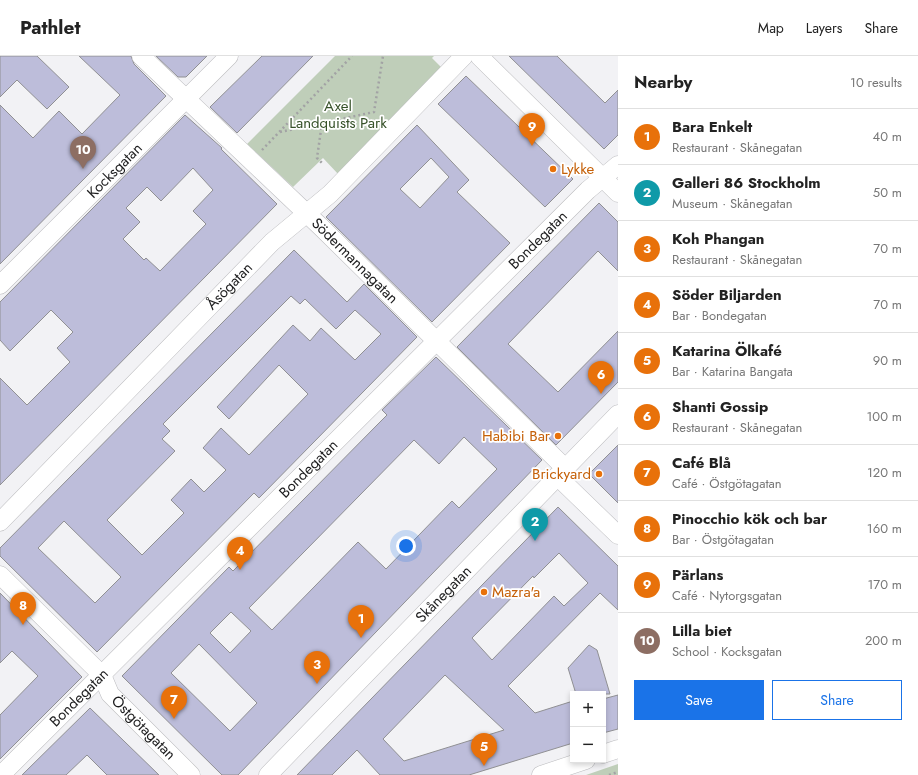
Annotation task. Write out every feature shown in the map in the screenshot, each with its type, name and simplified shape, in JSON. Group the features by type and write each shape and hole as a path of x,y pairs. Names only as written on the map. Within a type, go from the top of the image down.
{"street":[{"name":"Södermannagatan","path":"142,56 437,341 561,472 618,535"},
{"name":"Kocksgatan","path":"0,285 229,56"},
{"name":"Åsögatan","path":"0,522 272,242 330,194 464,56"},
{"path":"479,56 618,193"},
{"name":"Bondegatan","path":"1,775 602,177 618,165"},
{"name":"Skånegatan","path":"268,775 618,414"},
{"name":"Östgötagatan","path":"0,575 102,675 110,694 191,775"},
{"path":"606,753 618,750"},
{"path":"541,775 577,763"}],"path":[{"path":"264,148 352,56"},
{"path":"280,132 374,112 383,56"},
{"path":"322,123 317,158 323,164"},
{"path":"609,775 618,772"}],"green space":[{"name":"Axel Landquists Park","path":"335,56 434,56 432,58 442,68 339,175 323,158 293,187 247,144"},
{"path":"618,764 618,775 586,775"}],"building":[{"path":"0,56 37,56 69,87 47,109 17,80 0,97"},
{"path":"79,56 131,56 134,64 166,96 0,264 0,105 33,138 59,111 82,134 120,95"},
{"path":"156,56 207,56 186,77 178,77"},
{"path":"262,56 313,56 237,133 210,107"},
{"path":"509,56 557,56 605,103 618,90 618,135 604,149"},
{"path":"466,76 573,179 545,207 438,104"},
{"path":"185,115 222,148 221,149 277,204 0,485 0,378 27,405 70,362 57,348 73,332 51,310 10,351 0,340 0,302","holes":["193,168 213,190 193,211 206,224 160,271 146,258 144,260 123,239 140,222 126,208 147,187 161,201"]},
{"path":"417,125 469,180 457,192 510,243 432,322 326,217","holes":["431,158 449,177 420,208 400,189"]},
{"path":"599,203 618,222 618,271 598,251 508,344 558,392 618,331 618,382 556,445 457,347"},
{"path":"294,250 347,302 364,284 417,337 259,498 254,493 97,652 0,556 0,548","holes":["291,296 300,304 305,299 336,329 355,310 381,334 355,360 321,328 310,341 293,325 217,407 229,419 279,365 308,394 249,455 221,428 203,448 226,470 204,492 191,479 171,500 184,513 142,555 107,520 175,451 162,439 170,431 163,424","64,521 121,577 95,603 38,548"]},
{"path":"436,357 542,460 238,775 222,775 122,676 229,567 233,571 387,415 382,410","holes":["464,437 497,469 459,508 452,501 386,569 358,542 272,630 249,608 414,440 439,464","231,612 251,631 230,653 210,633","199,644 257,703 230,731 171,673"]},
{"path":"618,445 618,503 589,474"},
{"path":"558,507 618,566 618,610 600,593 508,686 535,713 570,702 570,744 469,775 380,775 357,750 332,775 297,775","holes":["559,553 588,583 564,606 554,596 492,660 472,638 533,576 534,578","445,675 504,730 404,761 383,739"]},
{"path":"0,593 82,677 0,759 0,715 38,676 12,651 0,663"},
{"path":"589,645 597,650 610,694 606,694 606,691 575,691 568,668"},
{"path":"618,695 618,729 606,732 606,727 606,698"},
{"path":"90,708 159,775 107,775 87,755 66,775 22,775"}],"place":[{"name":"Pärlans","path":"532,146"},
{"name":"Lilla biet","path":"83,169"},
{"name":"Lykke","path":"553,169"},
{"name":"Shanti Gossip","path":"601,394"},
{"name":"Habibi Bar","path":"558,436"},
{"name":"Brickyard","path":"599,474"},
{"name":"Galleri 86 Stockholm","path":"535,541"},
{"name":"Söder Biljarden","path":"240,570"},
{"name":"Mazra'a","path":"484,592"},
{"name":"Pinocchio kök och bar","path":"23,625"},
{"name":"Bara Enkelt","path":"361,638"},
{"name":"Koh Phangan","path":"317,684"},
{"name":"Café Blå","path":"174,719"},
{"name":"Katarina Ölkafé","path":"484,766"}]}
